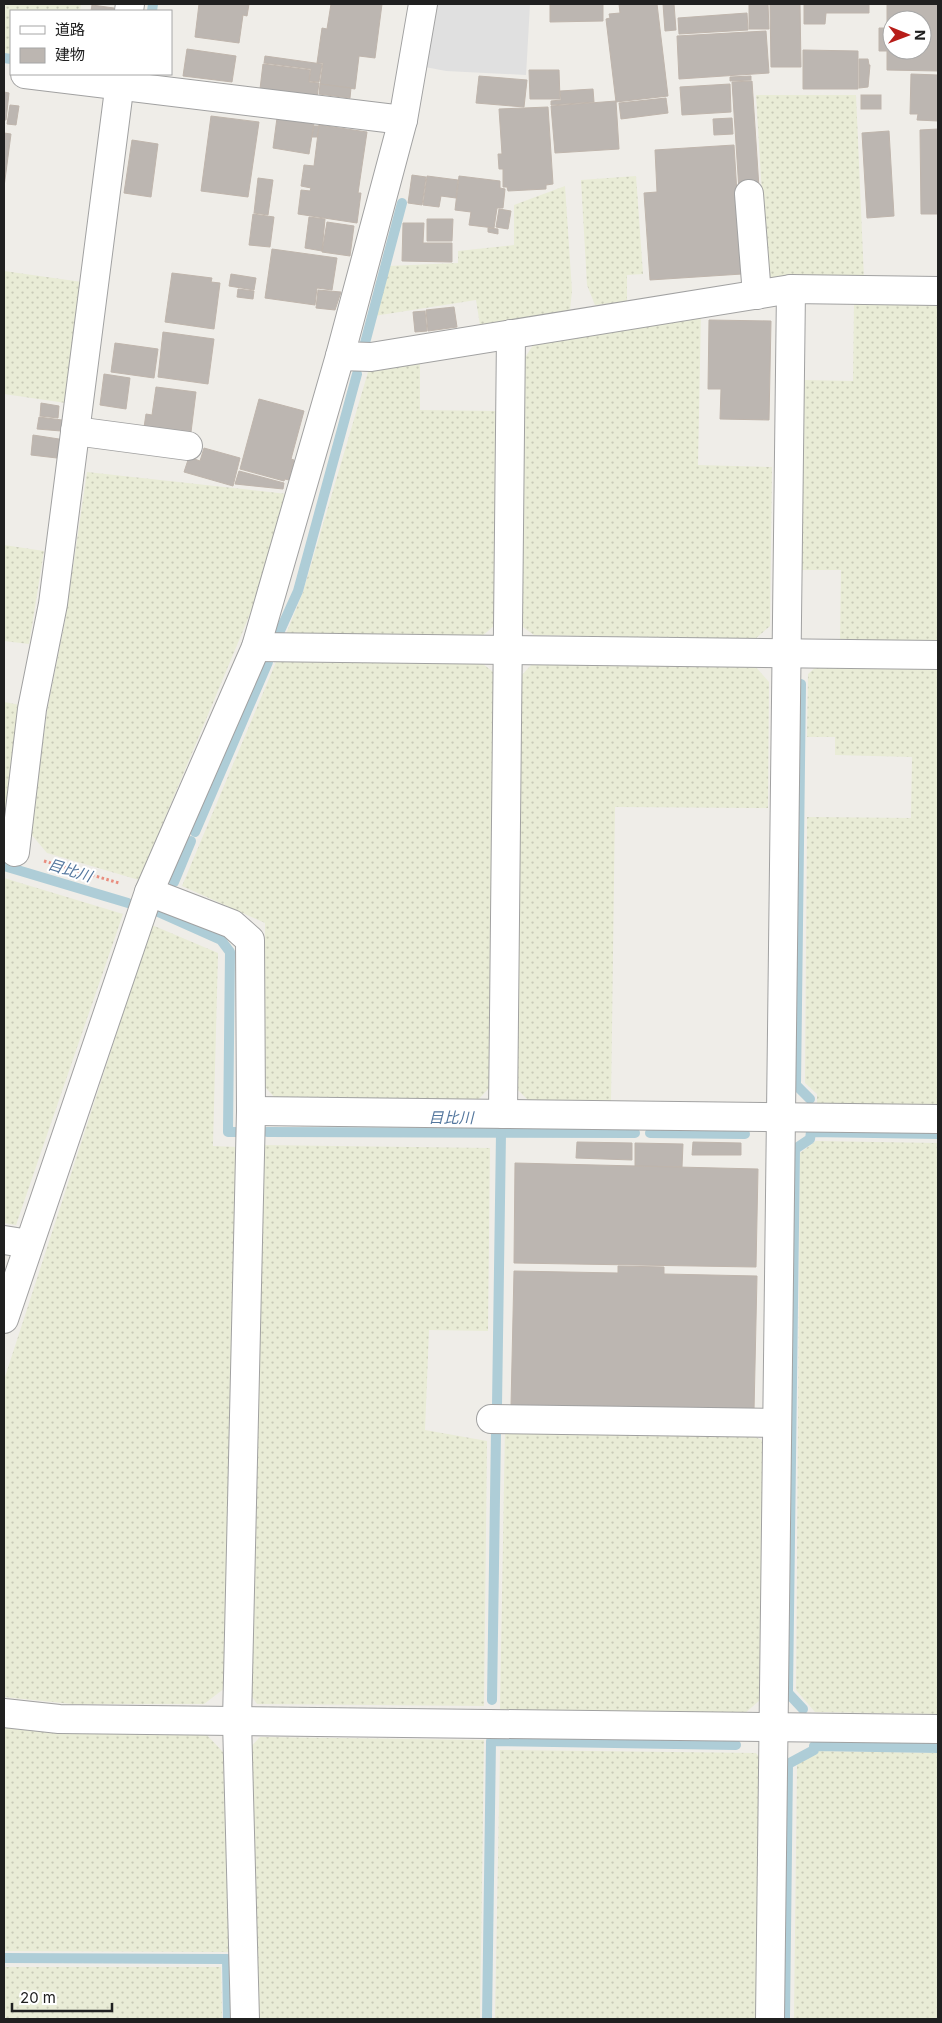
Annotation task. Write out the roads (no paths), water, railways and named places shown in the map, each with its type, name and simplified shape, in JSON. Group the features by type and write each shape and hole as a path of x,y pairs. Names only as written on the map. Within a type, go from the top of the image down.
{"street":[{"path":"4,1319 16,1242 149,892 256,647 340,356 402,120 423,4"},
{"path":"41,75 120,80 402,120"},
{"path":"15,852 32,709 53,604 120,80"},
{"path":"749,194 757,295"},
{"path":"340,356 371,357 791,289 938,291"},
{"path":"770,2019 791,289"},
{"path":"503,1114 512,334"},
{"path":"75,431 188,446"},
{"path":"256,647 938,655"},
{"path":"149,892 232,924 250,940 251,1111 237,1721 245,2019"},
{"path":"251,1111 938,1119"},
{"path":"491,1419 777,1424"},
{"path":"4,1713 59,1719 938,1729"}],"waterway":[{"path":"152,10 153,4"},
{"path":"4,58 10,59"},
{"path":"365,343 402,203"},
{"path":"279,633 298,591 357,374"},
{"path":"195,832 268,662"},
{"path":"801,684 796,1085 810,1099"},
{"path":"174,882 191,841"},
{"name":"目比川","path":"4,866 128,903"},
{"name":"目比川","path":"156,911 221,940 230,952 228,1132 237,1132"},
{"name":"目比川","path":"267,1132 635,1133"},
{"path":"803,1709 788,1693 795,1149 810,1139 811,1132 938,1134"},
{"path":"497,1406 501,1133"},
{"name":"目比川","path":"650,1133 745,1134"},
{"path":"492,1700 496,1431"},
{"path":"487,2019 491,1741 736,1745"},
{"path":"785,2019 788,1764 814,1750 814,1746 938,1748"},
{"path":"4,1958 227,1959 228,2019"}]}
